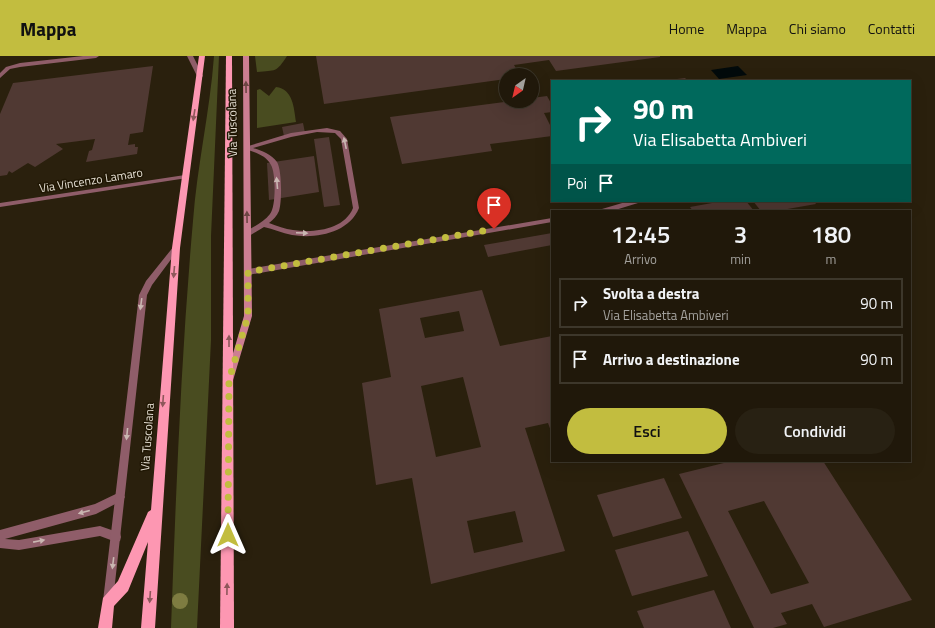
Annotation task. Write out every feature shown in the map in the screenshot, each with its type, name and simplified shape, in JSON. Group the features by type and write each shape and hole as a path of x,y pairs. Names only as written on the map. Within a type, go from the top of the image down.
{"main road":[{"name":"Via Tuscolana","path":"148,628 156,502 176,248 202,56"},
{"name":"Via Tuscolana","path":"227,628 229,56"},
{"path":"105,628 108,603 123,586 132,568 156,502"}],"street":[{"path":"0,76 8,68 20,65 96,56"},
{"path":"190,56 200,76"},
{"name":"Via Tuscolana","path":"229,380 248,316 246,56"},
{"path":"247,148 280,137 327,130 339,132 344,139 356,208 352,217 335,229 305,234 290,232 264,224"},
{"path":"247,148 268,156 276,167 279,206 274,215 264,224 247,234"},
{"name":"Via Vincenzo Lamaro","path":"0,205 185,177"},
{"path":"607,210 633,202"},
{"path":"248,272 551,220"},
{"name":"Via Tuscolana","path":"108,603 143,295 149,283 176,248"},
{"path":"0,535 96,509 120,497"},
{"path":"0,543 19,545 100,531 116,537"}],"green space":[{"path":"214,56 219,56 211,236 211,340 197,628 171,628 179,424 185,322 195,200 210,97"},
{"path":"255,56 287,56 275,70 257,72"},
{"path":"276,87 286,91 292,100 296,122 257,128 257,90 260,89 269,96"}],"shaded area":[{"path":"738,66 747,75 719,79 711,70"}],"building":[{"path":"316,56 660,56 556,71 549,60 514,65 516,68 499,68 499,80 324,104"},
{"path":"153,66 143,132 130,134 128,145 135,144 135,147 138,147 137,154 86,162 89,151 92,150 95,139 56,144 63,149 35,167 28,163 12,173 9,171 7,175 0,176 0,114 13,83"},
{"path":"685,78 687,80 669,80"},
{"path":"547,96 551,103 551,112 544,113 551,127 551,136 490,144 492,151 402,164 390,117 499,103 499,108 539,108 539,97"},
{"path":"303,123 305,133 284,136 282,127"},
{"path":"329,137 340,205 324,207 314,139"},
{"path":"314,156 319,192 269,200 267,163"},
{"path":"718,202 747,202 753,210 692,210 690,207"},
{"path":"754,202 815,202 816,204 782,210 760,210"},
{"path":"551,233 551,245 488,257 484,245"},
{"path":"482,290 500,346 551,336 551,431 548,423 525,428 565,551 431,584 412,478 376,485 362,383 391,377 379,309","holes":["459,311 464,331 425,338 420,318","463,377 481,447 436,457 421,386","515,511 523,542 474,553 467,521"]},
{"path":"728,462 824,462 912,600 824,627 812,604 781,613 787,624 773,628 754,628 679,474","holes":["764,501 809,583 771,594 728,511"]},
{"path":"664,478 682,518 613,537 597,495"},
{"path":"688,531 708,576 632,596 615,550"},
{"path":"714,590 731,628 644,628 637,611"}],"route":[{"path":"228,535 229,380 248,316 248,272 494,229"}]}
